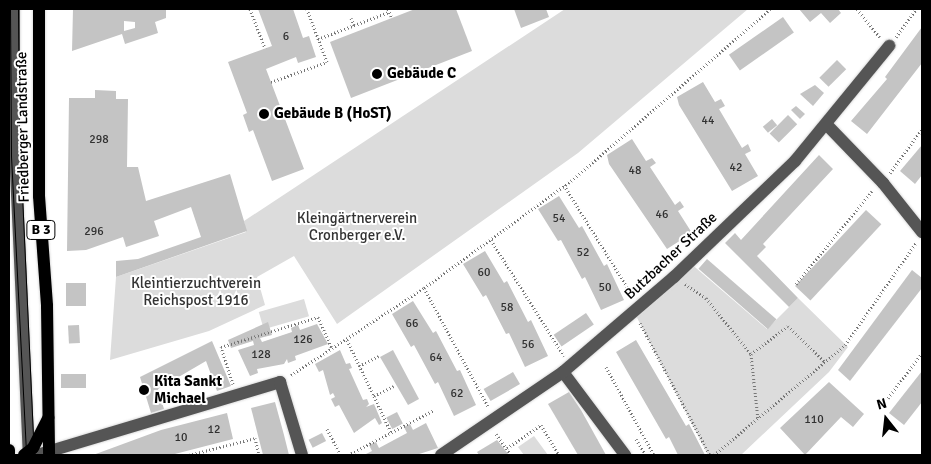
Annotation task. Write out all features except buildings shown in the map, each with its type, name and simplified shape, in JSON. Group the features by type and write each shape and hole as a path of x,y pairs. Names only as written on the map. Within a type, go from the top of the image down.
{"main road":[{"name":"Friedberger Landstraße","path":"39,9 39,196 49,453"},
{"path":"30,454 49,417"},
{"path":"9,450 9,455"}],"street":[{"name":"Friedberger Landstraße","path":"14,9 14,119 30,454"},
{"name":"Butzbacher Straße","path":"442,455 567,369 674,277 795,161 890,46"},
{"path":"826,125 883,183 922,233"},
{"path":"567,369 625,455"},
{"path":"30,454 49,453 280,382 302,455"}],"path":[{"path":"250,9 265,48"},
{"path":"271,82 327,62 307,9"},
{"path":"280,382 424,288 571,181 770,9"},
{"path":"857,9 890,46 916,9"},
{"path":"318,39 388,10 392,18"},
{"path":"351,18 354,25"},
{"path":"796,284 883,183 922,129"},
{"path":"564,185 616,264 636,310 710,455"},
{"path":"714,455 758,421 846,345 922,233"},
{"path":"491,240 567,369"},
{"path":"674,277 706,298 751,354 758,421"},
{"path":"424,288 511,455"},
{"path":"236,395 221,347 318,317 332,348"},
{"path":"751,354 788,326 825,362"},
{"path":"346,340 391,432"},
{"path":"888,398 922,353"},
{"path":"359,366 379,356"},
{"path":"606,367 654,455"},
{"path":"374,396 394,386"},
{"path":"348,455 434,410"},
{"path":"506,448 541,425 559,455"},
{"path":"327,430 341,455"},
{"path":"189,455 255,438 258,455"},
{"path":"636,438 646,455"}],"green space":[{"name":"Kleingärtnerverein Cronberger e.V.","path":"565,9 748,9 578,153 337,324 294,256 257,277 265,305 209,331 110,360 116,277 246,232 244,221"},
{"path":"689,262 767,329 798,298 848,347 829,372 741,455 708,455 634,312"},
{"path":"304,299 309,316 264,329 259,312"},
{"path":"534,436 548,455 524,455 518,447"}],"tram line":[{"path":"10,9 11,156 26,455"},
{"path":"18,9 19,128 33,438"}],"place":[{"name":"Gebäude C","path":"377,74"},
{"name":"Gebäude B (HoST)","path":"264,114"},
{"name":"Kita Sankt Michael","path":"144,390"}],"park label":[{"name":"Kleintierzuchtverein Reichspost 1916","path":"196,292"}]}
